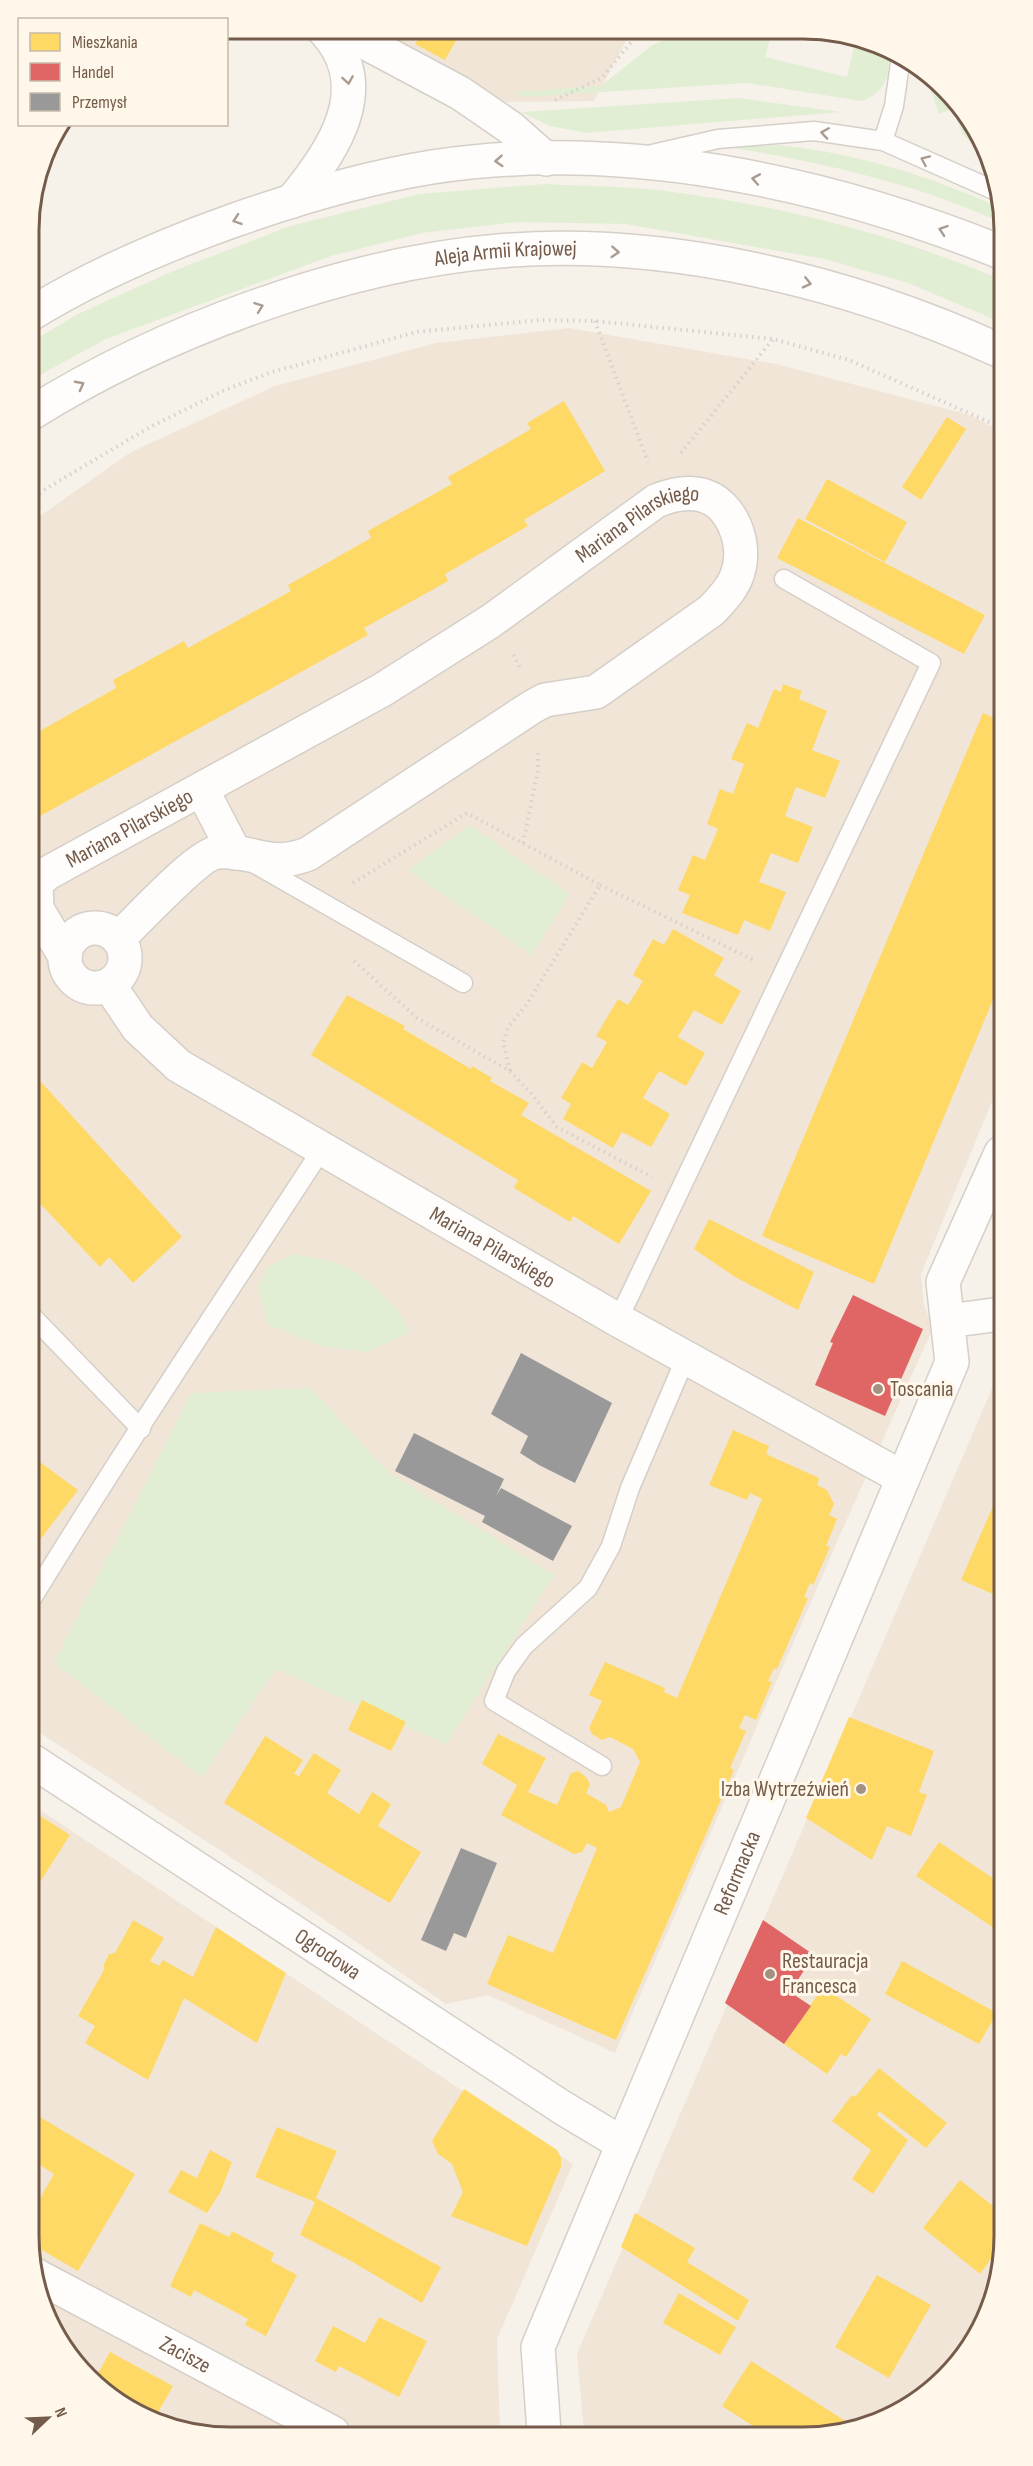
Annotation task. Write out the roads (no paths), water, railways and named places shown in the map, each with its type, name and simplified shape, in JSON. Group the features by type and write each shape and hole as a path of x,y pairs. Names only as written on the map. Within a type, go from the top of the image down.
{"street":[{"path":"292,201 317,171 335,138 347,109 350,91 348,73 341,56 329,39"},
{"path":"359,39 460,93 511,128 546,159"},
{"path":"39,310 149,254 292,201 432,167 546,159 621,162 726,174 820,191 908,217 994,249"},
{"name":"Aleja Armii Krajowej","path":"39,409 144,353 272,302 370,273 421,262 498,251 574,249 717,264 874,300 940,323 994,348"},
{"name":"Mariana Pilarskiego","path":"39,881 46,874 382,690 491,621 626,520 656,501 669,496 700,494 712,498 732,519 740,545 738,573 725,597 712,610 607,686 585,696 545,700 532,707 308,854 283,861 217,852 199,860 118,939"},
{"name":"Mariana Pilarskiego","path":"202,790 235,853"},
{"name":"Mariana Pilarskiego","path":"39,912 76,982 94,989 109,985 138,1028 179,1066 618,1320 903,1478"},
{"path":"64,956 67,945 81,931 102,928 118,939 124,948 124,968 120,976 109,985"},
{"name":"Reformacka","path":"544,2427 538,2347 952,1362 943,1282 994,1169"},
{"path":"948,1321 994,1315"},
{"name":"Ogrodowa","path":"39,1765 563,2108 622,2144"},
{"name":"Zacisze","path":"45,2280 322,2427"}],"lane":[{"path":"883,141 894,106 900,66"},
{"path":"621,162 718,139 814,131 883,141 988,188"},
{"path":"618,1320 931,663 784,579"},
{"path":"235,853 463,983"},
{"path":"39,1587 109,1473 141,1429 202,1330 322,1149"},
{"path":"39,1323 141,1429"},
{"path":"602,1766 494,1701 506,1671 524,1646 588,1588 602,1563 611,1546 630,1488 686,1358"}],"place":[{"name":"Toscania","path":"878,1389"},
{"name":"Izba Wytrzeźwień","path":"861,1789"},
{"name":"Restauracja Francesca","path":"770,1974"}]}
